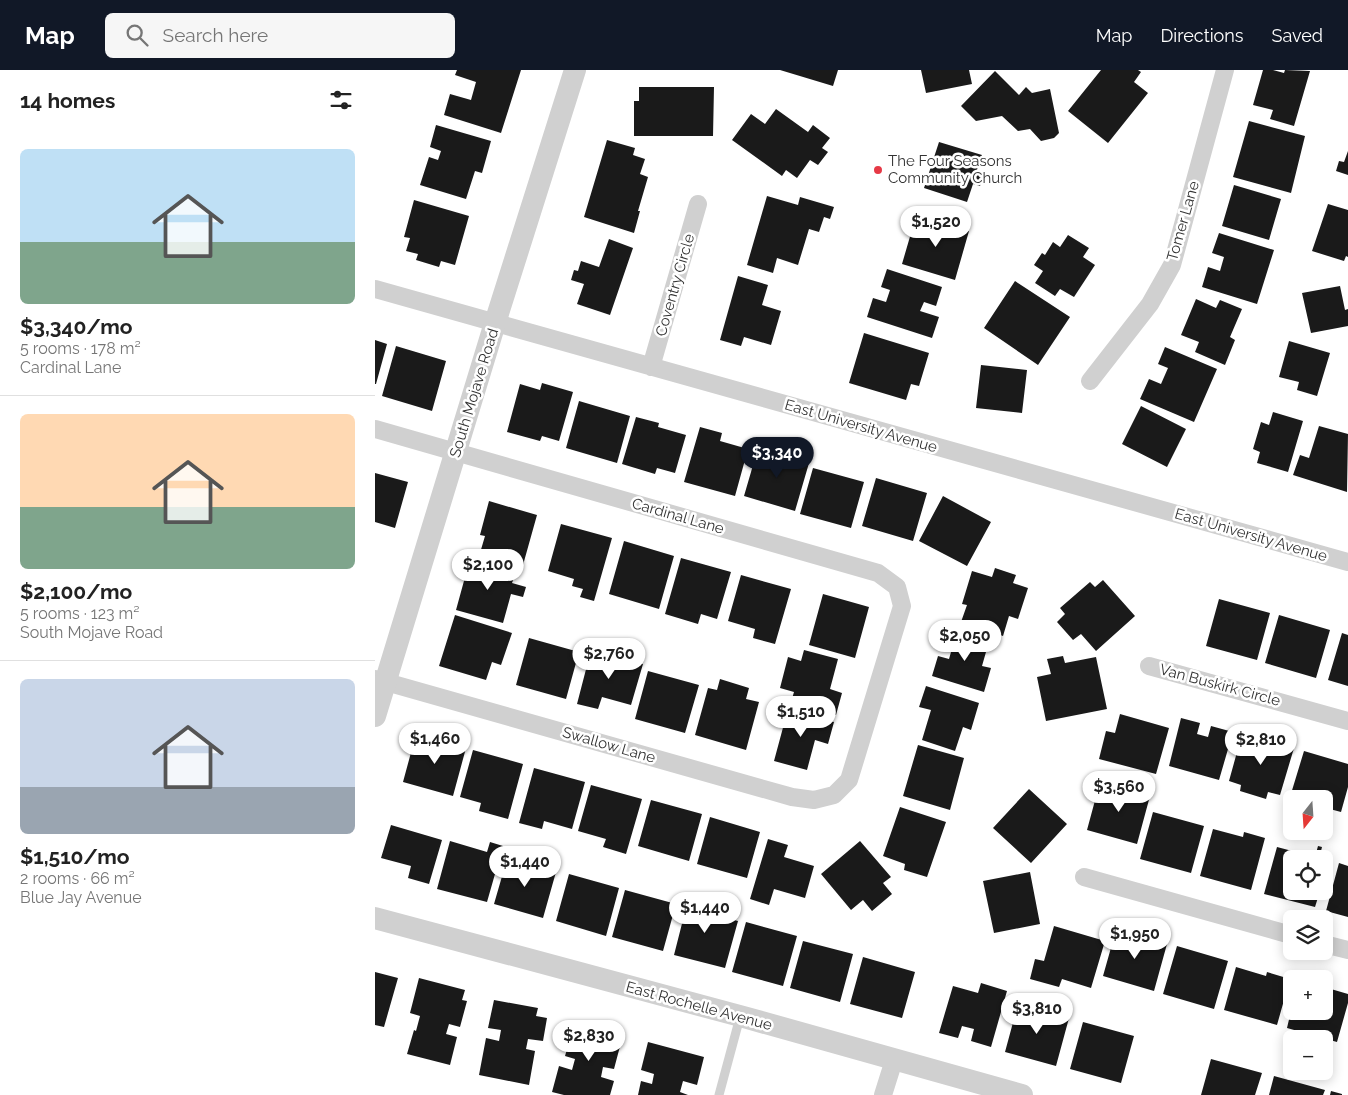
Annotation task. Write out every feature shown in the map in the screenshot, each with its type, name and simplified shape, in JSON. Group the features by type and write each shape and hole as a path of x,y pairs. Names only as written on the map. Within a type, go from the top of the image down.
{"street":[{"name":"South Mojave Road","path":"375,716 380,681 456,452 575,70"},
{"name":"Tomer Lane","path":"1091,381 1150,304 1172,265 1225,70"},
{"name":"Coventry Circle","path":"651,367 698,204"},
{"name":"East University Avenue","path":"375,289 1348,562"},
{"name":"Cardinal Lane","path":"375,429 878,573 897,587 902,606 849,780 834,796"},
{"name":"Van Buskirk Circle","path":"1149,666 1348,721"},
{"name":"Swallow Lane","path":"380,681 792,797 815,800 834,796"},
{"path":"1084,877 1283,933"},
{"name":"East Rochelle Avenue","path":"375,918 740,1016 1022,1095"},
{"path":"1333,946 1348,950"},
{"path":"883,1095 894,1060"}],"lane":[{"path":"719,1095 740,1016"}],"building":[{"path":"457,70 521,70 501,133 444,115 450,94 471,100 476,82 455,75"},
{"path":"780,70 838,70 833,86"},
{"path":"921,70 969,70 972,84 926,93"},
{"path":"1101,70 1138,70 1141,72 1134,82 1148,93 1108,143 1068,111"},
{"path":"1263,70 1284,73 1285,70 1310,71 1294,126 1270,119 1273,110 1253,105"},
{"path":"995,71 1019,95 1026,87 1032,93 1050,89 1059,133 1054,138 1041,141 1030,129 1018,131 1002,116 976,121 961,106"},
{"path":"639,87 714,87 713,136 634,136 634,101 639,101"},
{"path":"776,109 808,132 813,125 830,138 822,148 828,152 818,165 810,160 797,178 786,170 782,176 732,140 751,114 765,124"},
{"path":"1249,121 1305,136 1291,193 1233,177"},
{"path":"436,125 491,141 482,173 475,171 466,199 420,185 429,157 438,160 441,151 430,147"},
{"path":"607,140 635,148 633,155 645,159 640,174 648,177 634,233 584,217"},
{"path":"939,142 982,155 977,170 985,172 980,186 973,184 967,202 924,188"},
{"path":"1348,151 1348,175 1336,171 1339,161 1344,162"},
{"path":"1234,185 1281,199 1269,240 1222,226"},
{"path":"767,196 798,205 800,197 834,207 830,219 824,217 819,232 809,229 798,265 777,258 773,273 747,265"},
{"path":"414,200 469,216 455,265 441,261 439,267 416,260 418,254 406,251 410,238 404,237"},
{"path":"1328,204 1348,210 1348,257 1346,256 1344,261 1312,251"},
{"path":"916,216 969,231 955,280 902,264"},
{"path":"1219,233 1274,250 1257,304 1202,287 1208,267 1220,271 1224,257 1212,253"},
{"path":"1068,235 1089,248 1083,257 1095,265 1074,297 1060,289 1055,296 1035,283 1043,271 1034,265 1042,253 1045,255 1053,242 1060,247"},
{"path":"609,239 633,248 610,315 577,304 584,284 571,280 574,270 578,271 581,261 599,267"},
{"path":"887,269 942,287 936,306 924,302 920,311 939,317 932,338 867,317 873,298 886,302 890,290 881,287"},
{"path":"738,276 768,285 762,305 781,311 771,345 744,337 741,346 720,340"},
{"path":"1015,281 1070,317 1038,365 984,328"},
{"path":"1340,286 1345,310 1348,309 1348,326 1311,333 1302,293"},
{"path":"1196,299 1216,308 1220,300 1242,309 1230,337 1235,340 1225,365 1195,352 1199,342 1181,335"},
{"path":"864,333 929,353 919,386 911,384 906,400 849,383"},
{"path":"375,340 387,344 376,384 375,384"},
{"path":"1289,341 1330,353 1317,396 1297,390 1299,382 1279,377"},
{"path":"396,346 446,361 432,411 382,396"},
{"path":"1165,347 1217,369 1194,422 1140,399 1149,379 1161,384 1168,368 1158,364"},
{"path":"981,365 1027,370 1022,413 976,408"},
{"path":"542,383 573,392 559,441 542,436 540,441 507,432 520,384 540,390"},
{"path":"579,401 630,416 617,463 566,448"},
{"path":"1141,406 1186,429 1167,467 1122,444"},
{"path":"1273,412 1303,421 1288,472 1257,463 1260,452 1253,449 1261,422 1269,425"},
{"path":"636,417 659,423 658,427 686,435 675,473 657,468 655,474 622,464"},
{"path":"1319,426 1348,434 1347,492 1293,475 1300,455 1309,458"},
{"path":"700,427 722,433 720,441 748,449 735,496 684,482"},
{"path":"758,448 809,463 795,511 744,496"},
{"path":"813,468 864,482 851,528 800,514"},
{"path":"375,473 408,482 395,528 375,522"},
{"path":"876,478 927,493 913,541 862,526"},
{"path":"943,496 991,522 967,566 919,541"},
{"path":"489,501 537,515 523,565 480,553 485,536 480,535"},
{"path":"561,524 612,538 594,601 580,597 583,589 572,586 574,579 548,571"},
{"path":"624,541 674,556 659,609 609,594"},
{"path":"681,558 731,572 717,619 701,614 698,624 665,614"},
{"path":"470,559 516,572 512,583 526,587 523,597 511,594 503,623 456,610"},
{"path":"995,568 1016,575 1013,583 1028,588 1018,619 1009,616 1003,636 961,622 967,605 962,604 972,571 992,577"},
{"path":"741,575 791,589 775,644 753,638 755,629 728,621"},
{"path":"1103,580 1135,616 1096,651 1081,634 1073,640 1057,622 1065,614 1060,608 1090,582 1095,587"},
{"path":"823,594 869,607 855,658 809,645"},
{"path":"1219,599 1270,613 1257,660 1206,646"},
{"path":"455,615 512,633 501,665 492,662 486,680 439,666"},
{"path":"1279,615 1330,630 1316,678 1265,663"},
{"path":"958,628 990,638 982,666 991,668 984,692 932,676 938,656 949,659"},
{"path":"1342,633 1348,635 1348,686 1328,680"},
{"path":"529,638 579,652 566,699 516,685"},
{"path":"591,650 643,664 631,705 602,697 598,709 577,704"},
{"path":"804,650 838,659 830,689 842,693 836,715 791,702 794,692 780,688 788,657 801,661"},
{"path":"1063,656 1065,663 1096,657 1107,709 1046,721 1037,677 1051,674 1047,659"},
{"path":"648,671 699,685 685,733 635,719"},
{"path":"720,679 749,688 746,699 759,702 746,750 695,735 708,688 717,690"},
{"path":"926,686 979,703 971,730 963,727 955,751 922,740 931,710 919,707"},
{"path":"788,709 834,722 828,744 815,740 807,770 774,761"},
{"path":"1120,714 1169,728 1156,774 1099,759 1106,731 1115,733"},
{"path":"1181,718 1200,723 1197,734 1208,737 1211,726 1233,732 1219,780 1169,766"},
{"path":"416,734 466,748 453,796 403,782"},
{"path":"1242,734 1294,748 1280,795 1268,792 1266,799 1240,791 1241,785 1229,781"},
{"path":"918,745 964,758 950,810 903,796"},
{"path":"473,750 523,764 508,819 479,811 481,803 460,797"},
{"path":"1304,751 1348,764 1348,787 1341,812 1333,810 1333,790 1292,790"},
{"path":"534,768 585,782 572,829 544,821 542,829 519,823"},
{"path":"1100,782 1150,796 1137,844 1087,830"},
{"path":"591,785 642,799 626,854 603,847 606,839 578,831"},
{"path":"1029,789 1067,824 1031,863 993,828"},
{"path":"651,800 702,814 689,861 638,846"},
{"path":"900,807 946,822 927,877 904,870 905,864 883,856"},
{"path":"1153,812 1204,826 1191,873 1140,859"},
{"path":"710,817 760,832 747,878 697,864"},
{"path":"391,825 442,840 429,884 408,878 411,866 381,858"},
{"path":"1213,829 1243,837 1244,832 1265,838 1251,890 1200,876"},
{"path":"768,839 788,845 784,857 814,866 805,898 774,889 769,905 750,899"},
{"path":"450,841 487,852 490,842 503,846 487,902 437,889"},
{"path":"860,841 891,877 883,883 892,894 872,911 863,900 851,910 821,874"},
{"path":"1277,847 1288,850 1283,850 1283,899 1264,894"},
{"path":"507,859 556,872 543,918 494,904"},
{"path":"1339,863 1348,866 1348,917 1333,913 1333,910 1326,910 1329,900 1333,900 1333,885"},
{"path":"1030,872 1040,924 994,933 983,881"},
{"path":"569,874 619,888 606,936 556,921"},
{"path":"625,890 676,904 663,951 612,937"},
{"path":"689,896 714,903 711,914 738,921 725,968 674,955"},
{"path":"1288,900 1317,900 1315,907"},
{"path":"746,922 797,936 783,986 732,972"},
{"path":"1054,926 1105,941 1091,988 1062,979 1059,987 1030,979 1035,959 1044,961"},
{"path":"1116,930 1167,944 1154,991 1103,976"},
{"path":"803,941 853,954 840,1002 790,988"},
{"path":"1177,946 1228,961 1214,1009 1163,994"},
{"path":"863,957 915,972 902,1018 850,1004"},
{"path":"1236,967 1266,976 1267,972 1283,977 1283,1004 1277,1025 1224,1010"},
{"path":"375,972 398,978 384,1027 375,1025"},
{"path":"419,978 465,990 462,1000 467,1001 460,1027 449,1024 446,1034 457,1037 450,1065 407,1054 420,1016 410,1013"},
{"path":"981,983 1007,991 991,1047 971,1041 974,1029 962,1026 958,1038 939,1033 953,986 978,993"},
{"path":"1333,990 1348,994 1348,1003 1337,1042 1333,1041 1333,1030 1294,1030 1287,1028 1289,1020 1333,1020"},
{"path":"494,1000 538,1008 536,1016 547,1018 543,1041 528,1039 526,1049 535,1051 529,1085 479,1075 486,1038 499,1041 501,1030 488,1028"},
{"path":"1018,1004 1069,1018 1056,1066 1005,1052"},
{"path":"575,1022 623,1035 614,1069 603,1067 601,1077 614,1081 610,1095 564,1095 552,1092 559,1066 572,1070 575,1059 565,1056"},
{"path":"1083,1022 1134,1036 1121,1083 1070,1069"},
{"path":"648,1042 704,1057 697,1085 683,1081 680,1092 688,1095 638,1095 641,1081 652,1084 654,1074 641,1070"},
{"path":"1211,1059 1262,1073 1255,1095 1201,1095"},
{"path":"1274,1076 1325,1090 1323,1095 1269,1095"},
{"path":"1331,1091 1342,1094 1342,1095 1330,1095"}],"place":[{"name":"The Four Seasons Community Church","path":"878,170"}]}
